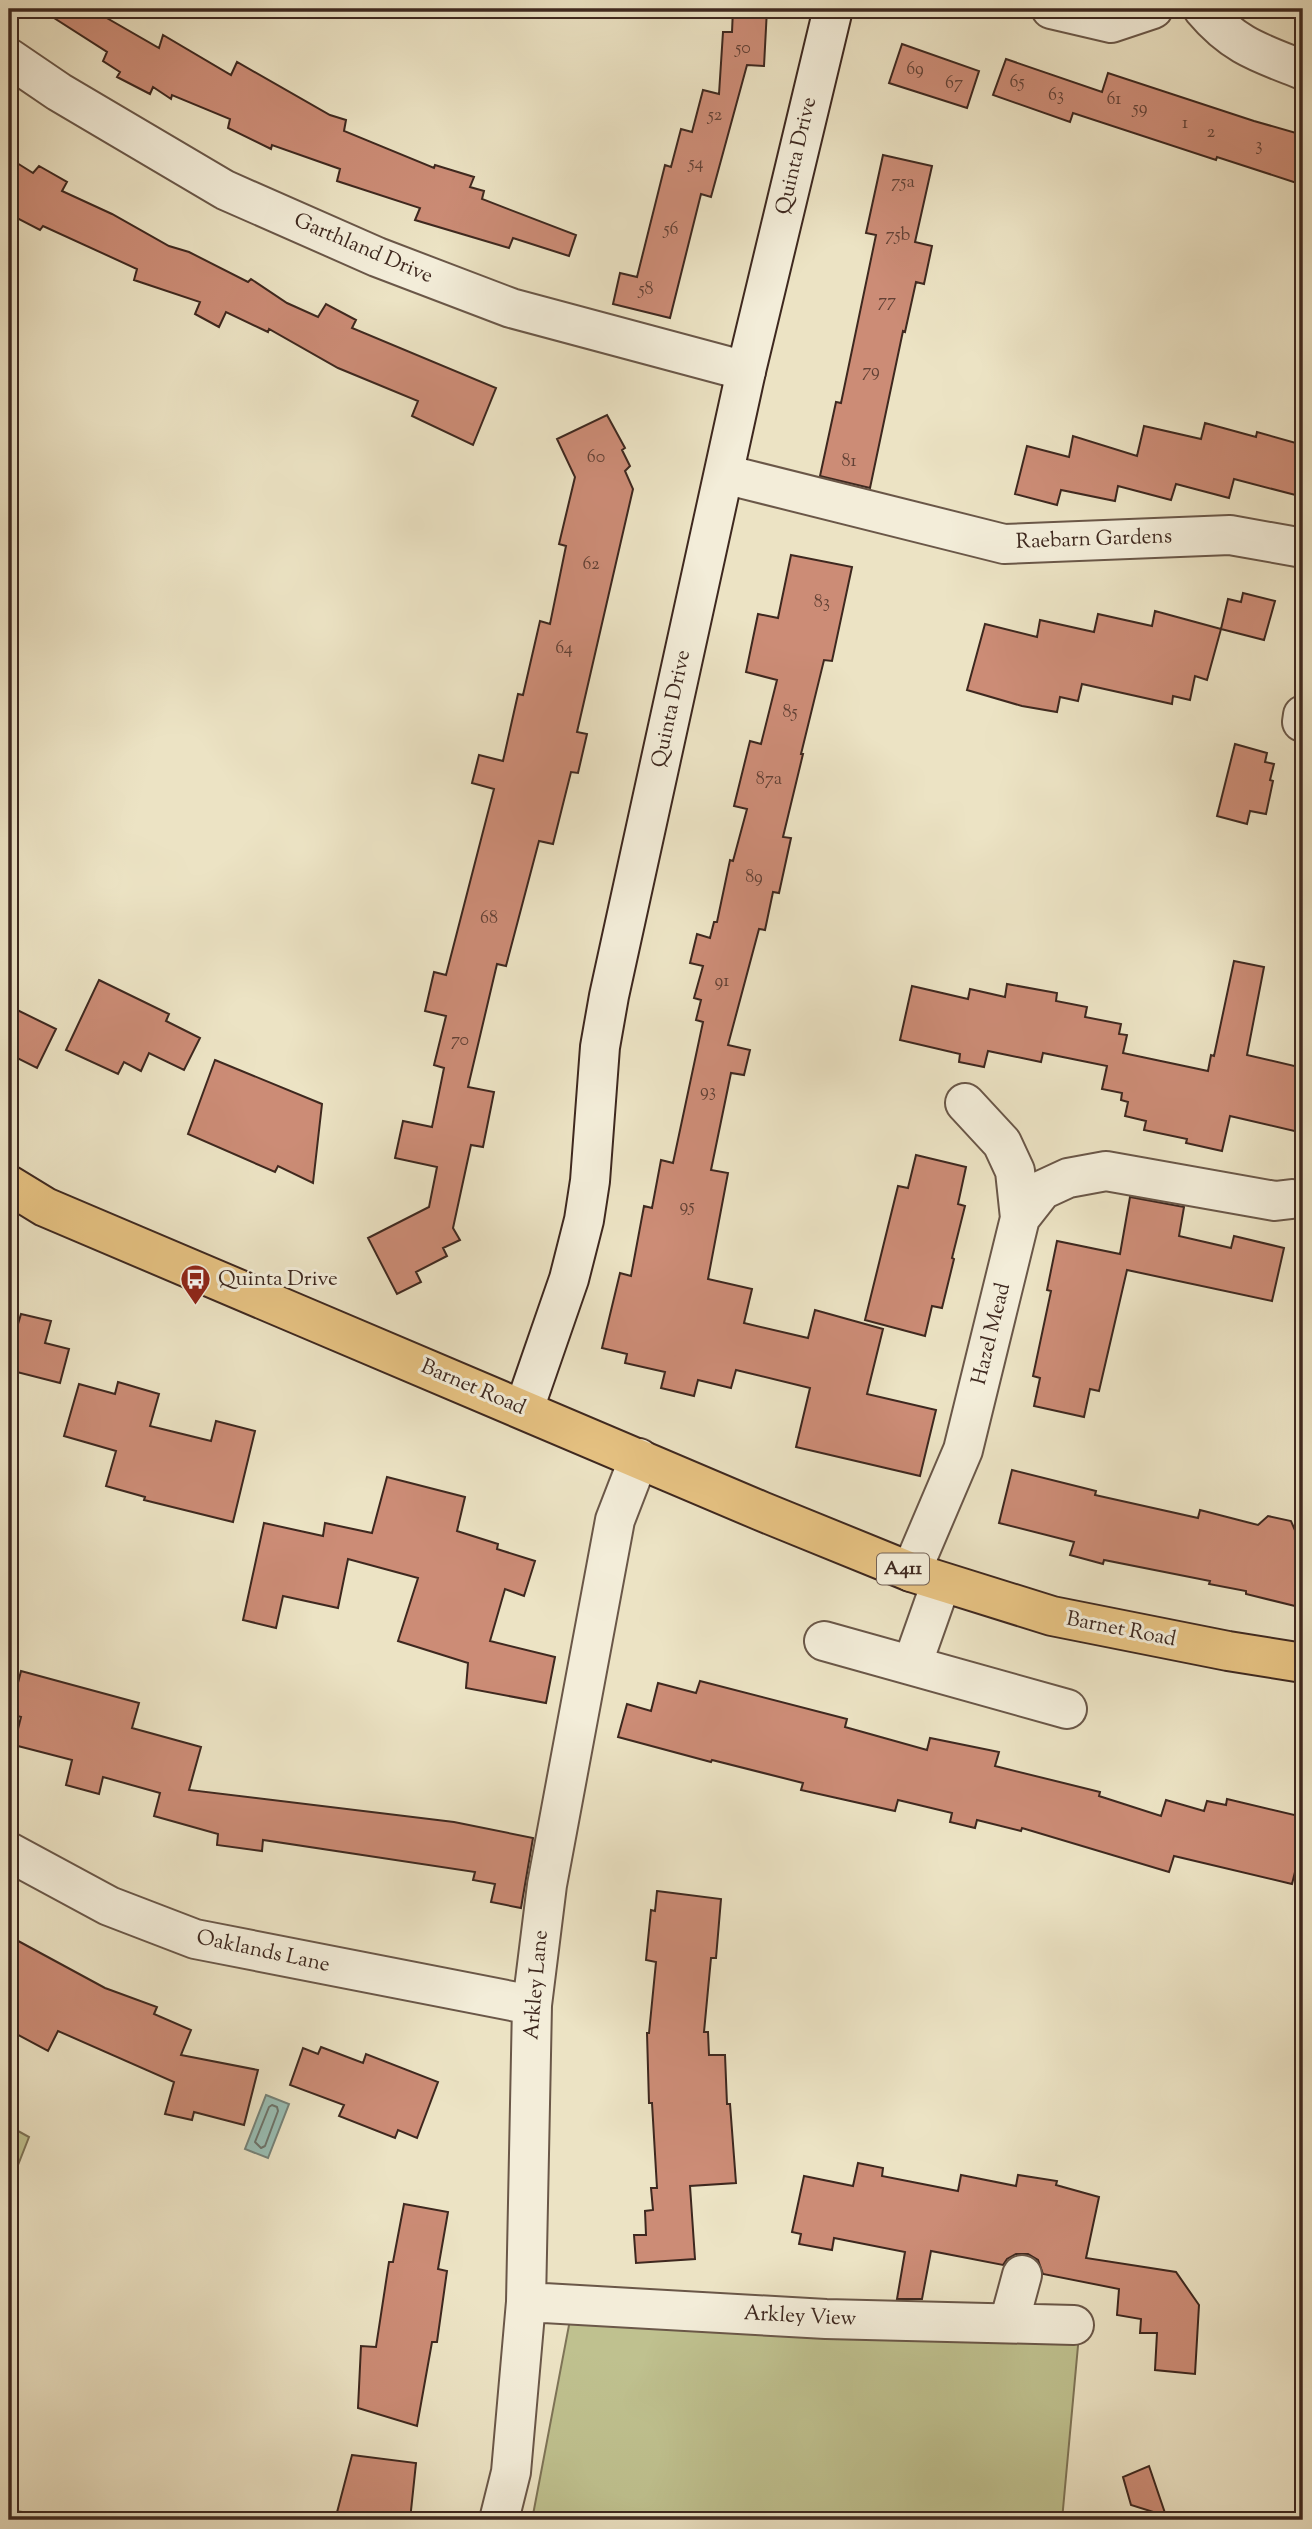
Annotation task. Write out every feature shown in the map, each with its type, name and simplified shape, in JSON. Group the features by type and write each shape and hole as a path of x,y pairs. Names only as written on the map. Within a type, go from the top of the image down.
{"main road":[{"name":"Barnet Road","path":"9,1185 45,1207 761,1511 926,1577 1052,1616 1228,1651 1303,1662"}],"street":[{"name":"Quinta Drive","path":"524,1409 569,1279 584,1220 590,1181 599,1061 609,996 746,371 833,9"},
{"path":"1051,9 1111,23 1153,9"},
{"path":"1203,9 1228,36 1248,48 1303,69"},
{"name":"Garthland Drive","path":"9,58 59,92 225,190 377,257 511,309 746,371"},
{"name":"Raebarn Gardens","path":"724,474 1004,544 1230,535 1303,548"},
{"name":"Hazel Mead","path":"926,1577 963,1450 1020,1218 1015,1171 1002,1143 965,1103"},
{"path":"1020,1218 1042,1190 1068,1178 1106,1171 1275,1201 1292,1199"},
{"name":"Arkley Lane","path":"499,2520 511,2472 526,2302 532,2005 547,1885 615,1520 639,1458"},
{"path":"912,1665 926,1577"},
{"path":"824,1641 1067,1709"},
{"name":"Oaklands Lane","path":"9,1852 110,1906 195,1939 532,2005"},
{"path":"1009,2323 1022,2275"},
{"name":"Arkley View","path":"526,2302 826,2319 1074,2325"}],"green space":[{"path":"9,2126 29,2137 9,2188"},
{"path":"573,2304 1080,2324 1062,2520 532,2520"},
{"path":"9,2510 77,2520 9,2520"}],"water":[{"path":"266,2095 289,2104 268,2158 245,2149"}],"building":[{"path":"40,9 91,9 159,48 163,35 231,75 237,62 330,115 346,120 344,131 434,168 435,165 474,177 470,187 484,191 482,199 576,235 569,256 513,238 509,248 415,220 420,208 337,181 340,169 272,145 271,149 228,128 230,119 172,95 171,99 153,87 150,94 117,77 120,72 103,61 107,52"},
{"path":"733,9 767,9 764,66 747,65 711,197 701,194 670,318 613,304 620,273 637,277 665,165 671,167 681,129 692,132 703,90 719,94 723,32 732,32"},
{"path":"902,44 979,71 967,108 889,83"},
{"path":"1006,59 1102,92 1108,73 1303,135 1303,185 1217,157 1216,160 1073,113 1070,122 993,95"},
{"path":"883,155 932,166 915,242 932,246 924,284 916,282 905,332 903,331 870,488 820,476 836,402 841,403 876,235 866,233"},
{"path":"9,158 33,173 39,166 67,182 62,191 112,214 169,246 189,252 248,282 251,279 287,303 318,317 326,304 356,320 352,328 496,388 473,445 412,416 418,401 338,368 269,329 268,332 226,312 219,327 195,314 200,302 134,280 137,269 43,226 40,230 9,214"},
{"path":"607,415 625,448 622,450 630,466 625,471 633,489 577,732 587,734 578,773 571,772 553,844 539,841 506,966 497,964 468,1087 494,1092 483,1147 471,1145 453,1228 460,1240 443,1248 447,1256 416,1272 421,1282 397,1294 368,1238 429,1207 437,1167 395,1158 403,1121 432,1127 444,1068 434,1065 446,1016 425,1011 434,972 446,975 494,789 472,783 479,755 503,761 518,694 523,695 540,621 550,624 566,546 559,544 575,477 557,439"},
{"path":"1205,423 1256,437 1257,432 1303,445 1303,497 1234,479 1229,498 1176,484 1171,500 1118,486 1115,501 1061,490 1057,505 1015,494 1027,446 1069,457 1073,436 1137,456 1144,426 1201,439"},
{"path":"791,555 852,567 832,661 824,660 801,754 783,837 791,838 779,893 773,892 765,930 759,929 728,1045 750,1050 744,1075 731,1073 711,1170 728,1173 708,1279 752,1289 744,1323 808,1338 815,1310 883,1329 867,1394 936,1410 920,1476 796,1447 810,1388 736,1370 731,1388 698,1380 694,1396 661,1388 665,1372 625,1363 627,1354 602,1348 620,1273 631,1276 644,1206 652,1208 661,1160 673,1163 703,1022 696,1020 701,1000 694,998 703,966 690,963 697,934 710,938 714,922 717,922 730,860 733,861 747,809 734,806 750,741 761,744 777,680 746,672 758,614 778,618"},
{"path":"1243,593 1275,601 1264,640 1221,629 1228,599 1241,602"},
{"path":"1155,611 1221,629 1207,680 1195,676 1190,700 1173,696 1172,704 1082,684 1078,701 1060,697 1057,712 1022,706 967,690 985,624 1037,637 1040,620 1094,632 1098,614 1152,626"},
{"path":"1235,744 1267,753 1265,762 1274,764 1266,814 1250,811 1247,824 1217,816"},
{"path":"1234,961 1264,967 1247,1055 1303,1068 1303,1133 1230,1116 1222,1151 1186,1143 1187,1139 1144,1130 1146,1121 1125,1116 1128,1102 1121,1100 1122,1093 1102,1089 1107,1066 1043,1053 1041,1062 988,1051 984,1067 959,1062 960,1054 900,1040 912,986 968,999 970,989 1005,997 1007,984 1057,993 1056,1001 1087,1007 1085,1017 1121,1024 1119,1034 1127,1035 1123,1053 1208,1071 1211,1055 1214,1056"},
{"path":"99,980 169,1014 166,1021 200,1038 184,1070 149,1053 141,1071 124,1062 118,1074 66,1050"},
{"path":"9,1006 56,1029 37,1068 9,1054"},
{"path":"215,1060 322,1104 313,1183 278,1166 275,1172 188,1134"},
{"path":"916,1155 966,1167 958,1204 965,1206 952,1258 954,1259 942,1308 932,1306 925,1336 865,1320 898,1186 908,1188"},
{"path":"1130,1197 1184,1207 1179,1236 1231,1248 1234,1236 1284,1248 1272,1301 1127,1270 1099,1391 1090,1389 1084,1417 1034,1406 1040,1378 1033,1376 1051,1291 1047,1290 1057,1241 1120,1254"},
{"path":"21,1314 51,1321 45,1343 69,1349 60,1383 9,1370 9,1322 18,1324"},
{"path":"118,1382 159,1394 150,1426 211,1441 216,1421 255,1431 233,1522 144,1500 145,1497 106,1486 116,1451 64,1436 79,1384 115,1394"},
{"path":"1012,1470 1096,1491 1095,1495 1198,1518 1200,1510 1258,1525 1268,1516 1291,1521 1303,1549 1303,1580 1295,1606 1246,1594 1246,1591 1209,1584 1210,1581 1104,1560 1103,1564 1070,1555 1074,1542 999,1523"},
{"path":"387,1477 465,1497 457,1531 498,1544 497,1549 535,1561 524,1596 505,1589 490,1641 555,1657 546,1703 466,1688 468,1663 398,1641 418,1578 348,1559 338,1608 283,1596 276,1628 243,1620 264,1523 323,1536 325,1523 372,1533"},
{"path":"21,1671 139,1703 132,1728 201,1747 189,1790 454,1822 533,1838 521,1908 491,1902 495,1884 473,1880 475,1872 263,1840 262,1851 217,1845 218,1834 154,1816 160,1793 103,1777 99,1794 66,1785 72,1760 14,1745 21,1717 10,1714"},
{"path":"700,1681 847,1719 845,1727 927,1750 930,1738 999,1752 995,1766 1100,1792 1099,1796 1161,1816 1166,1800 1204,1811 1207,1801 1226,1805 1227,1799 1303,1817 1303,1874 1295,1872 1292,1884 1174,1856 1169,1872 1022,1828 1021,1831 977,1820 975,1828 950,1822 952,1813 898,1800 895,1811 801,1790 803,1783 618,1737 627,1704 651,1711 658,1683 696,1693"},
{"path":"657,1891 721,1899 716,1958 711,1958 704,2032 708,2032 709,2055 725,2055 727,2104 730,2104 736,2183 690,2186 695,2259 636,2263 634,2235 646,2235 645,2211 653,2210 651,2188 657,2188 652,2103 649,2103 647,2033 656,1962 646,1960 651,1910 655,1911"},
{"path":"9,1936 105,1988 157,2007 154,2014 191,2030 181,2055 258,2070 244,2125 194,2112 192,2120 165,2114 174,2082 58,2031 48,2051 9,2030"},
{"path":"321,2047 363,2063 366,2054 438,2082 417,2138 398,2130 395,2138 339,2116 344,2105 290,2085 303,2048 318,2054"},
{"path":"858,2163 883,2168 882,2176 958,2191 961,2175 1016,2186 1018,2175 1057,2181 1056,2185 1099,2197 1086,2258 1176,2272 1199,2305 1195,2374 1155,2370 1157,2333 1140,2333 1141,2319 1117,2315 1119,2289 1043,2274 1038,2260 1028,2254 1016,2254 1003,2265 931,2251 922,2299 897,2299 905,2252 834,2238 832,2250 799,2244 801,2234 792,2232 804,2176 853,2186"},
{"path":"404,2204 448,2212 438,2269 447,2271 437,2342 432,2342 417,2426 358,2408 361,2346 376,2347 389,2262 393,2262"},
{"path":"352,2455 416,2463 410,2520 335,2520"},
{"path":"1149,2466 1166,2516 1131,2505 1123,2477"}],"place":[{"name":"Quinta Drive","path":"195,1307"}]}
